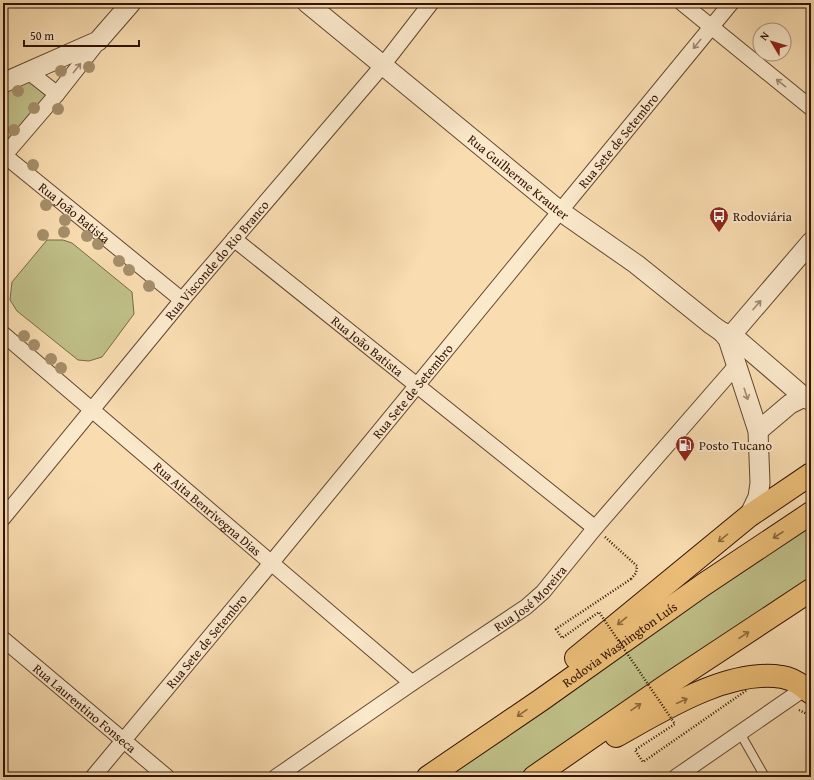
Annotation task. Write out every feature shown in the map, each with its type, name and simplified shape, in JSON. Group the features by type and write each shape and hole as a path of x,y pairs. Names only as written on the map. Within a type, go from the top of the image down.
{"highway":[{"path":"541,700 570,664 750,516 811,474"},
{"name":"Rodovia Washington Luís","path":"428,777 541,700 704,584 811,514"},
{"path":"534,777 674,681 811,590"},
{"path":"555,777 634,726 680,702 729,681 750,676 784,677 808,691"}],"street":[{"path":"4,156 131,3"},
{"name":"Rua Guilherme Krauter","path":"308,3 560,211 636,264 730,336 807,399"},
{"name":"Rua Visconde do Rio Branco","path":"3,518 182,300 383,65 431,3"},
{"path":"682,3 811,108"},
{"name":"Rua Sete de Setembro","path":"93,777 272,562 730,3"},
{"path":"3,83 98,42"},
{"path":"29,72 57,94"},
{"name":"Rua João Batista","path":"4,156 182,300"},
{"name":"Rua João Batista","path":"234,239 595,528"},
{"path":"750,516 758,497 760,483 758,431 736,366 730,336 811,242"},
{"name":"Rua Aita Benrivegna Dias","path":"3,334 412,683"},
{"name":"Rua José Moreira","path":"276,777 412,683 526,607 543,592 595,528 736,366"},
{"path":"758,431 790,404 807,399"},
{"name":"Rua Laurentino Fonseca","path":"3,639 167,777"},
{"path":"676,777 740,733 808,691"}],"lane":[{"path":"740,733 765,777"}],"path":[{"path":"595,528 637,566 636,574 631,579 556,629 562,638 599,612 675,724 635,750 643,762 747,690"}],"green space":[{"path":"29,80 49,94 3,150 3,93"},
{"path":"47,240 63,240 72,243 132,292 134,314 102,357 89,361 78,360 17,311 10,300 12,282"},
{"path":"811,526 811,579 518,777 442,777 608,662"}],"place":[{"name":"Rodoviária","path":"719,233"},
{"name":"Posto Tucano","path":"685,462"}]}
